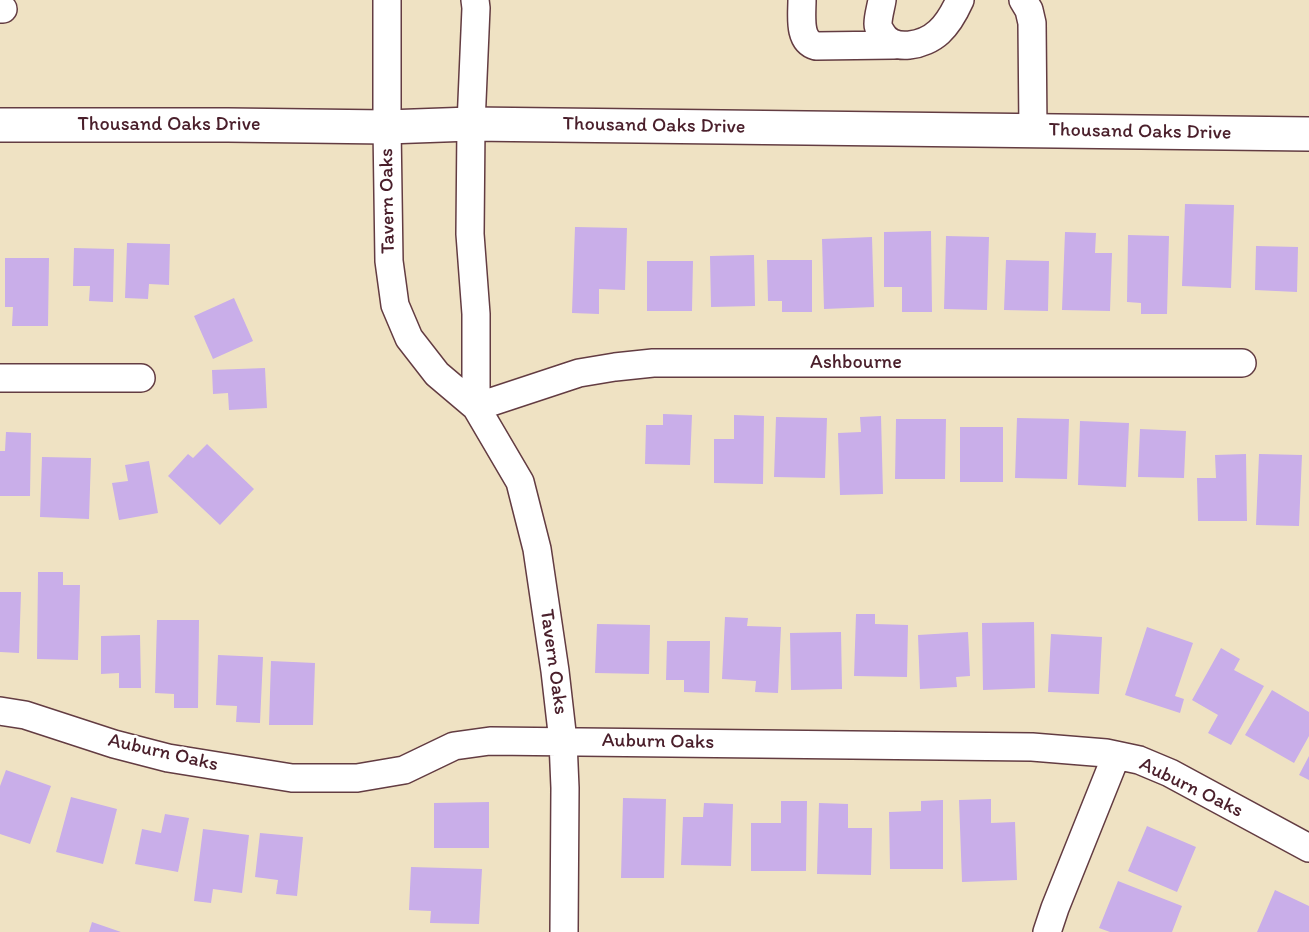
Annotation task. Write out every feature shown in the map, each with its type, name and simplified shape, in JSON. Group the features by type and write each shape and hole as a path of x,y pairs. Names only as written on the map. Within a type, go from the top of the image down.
{"main road":[{"name":"Thousand Oaks Drive","path":"0,125 387,127 471,124 1309,134"}],"street":[{"name":"Tavern Oaks","path":"387,0 389,261 395,305 409,338 437,374 476,407 520,482 537,549 563,741 564,932"},
{"path":"475,0 470,234 476,314 476,407"},
{"path":"802,0 803,33 805,39 816,46 894,45 922,42 939,32 954,13 960,0"},
{"path":"882,0 877,25 883,37 894,45"},
{"path":"1023,0 1029,10 1032,23 1033,131"},
{"name":"Ashbourne","path":"476,407 579,373 653,363 1242,363"},
{"path":"0,378 141,378"},
{"name":"Auburn Oaks","path":"0,711 25,715 168,759 292,778 357,778 404,770 454,746 490,741 1032,747 1106,753 1139,760 1170,773 1309,848"},
{"path":"1047,932 1054,908 1116,756"}],"building":[{"path":"1185,204 1234,205 1231,288 1182,286"},
{"path":"575,227 627,228 625,290 599,289 599,314 572,313"},
{"path":"931,231 932,312 902,312 902,287 884,287 884,232"},
{"path":"1065,232 1096,233 1095,253 1112,253 1110,311 1062,310"},
{"path":"1128,235 1169,236 1167,314 1141,314 1141,303 1127,302"},
{"path":"946,236 989,237 987,310 944,309"},
{"path":"872,237 874,307 824,309 822,239"},
{"path":"127,243 170,244 169,285 149,284 148,299 125,298"},
{"path":"1256,246 1298,247 1297,292 1255,290"},
{"path":"74,248 114,249 113,302 89,301 90,286 73,286"},
{"path":"754,255 755,306 711,307 710,256"},
{"path":"5,258 49,258 48,326 12,326 13,307 5,307"},
{"path":"767,260 812,260 812,312 782,312 782,301 768,301"},
{"path":"1006,260 1049,261 1048,311 1004,310"},
{"path":"647,261 693,261 692,311 647,311"},
{"path":"234,298 253,341 213,359 194,316"},
{"path":"265,368 267,408 229,410 228,393 213,394 212,370"},
{"path":"663,414 692,415 690,465 645,464 646,425 663,425"},
{"path":"734,415 764,416 763,484 714,483 714,439 734,439"},
{"path":"881,416 883,494 840,495 838,433 861,432 860,417"},
{"path":"776,417 827,418 825,478 774,477"},
{"path":"1017,418 1069,419 1067,479 1015,478"},
{"path":"896,419 946,419 945,479 895,479"},
{"path":"1080,421 1129,423 1126,487 1078,485"},
{"path":"960,427 1003,427 1003,482 960,482"},
{"path":"1140,429 1186,431 1184,478 1138,477"},
{"path":"6,432 31,433 30,496 0,496 0,451 5,451"},
{"path":"207,444 254,489 220,525 168,476 188,454 193,458"},
{"path":"1246,454 1247,521 1198,521 1197,478 1216,478 1215,455"},
{"path":"1259,454 1302,455 1299,526 1256,525"},
{"path":"42,457 91,458 89,519 40,517"},
{"path":"149,461 158,513 119,520 112,483 128,481 125,465"},
{"path":"38,572 63,572 63,585 80,585 78,660 37,659"},
{"path":"0,592 21,592 19,653 0,652"},
{"path":"856,614 875,614 875,624 908,625 907,677 854,676"},
{"path":"725,617 748,618 747,626 781,627 778,693 755,692 756,681 722,679"},
{"path":"157,620 199,620 198,708 174,708 174,694 155,693"},
{"path":"1034,622 1035,688 983,690 982,623"},
{"path":"597,624 650,625 649,674 595,673"},
{"path":"1147,627 1193,643 1175,696 1184,699 1180,713 1125,695"},
{"path":"841,632 842,689 791,690 790,633"},
{"path":"968,632 970,676 956,677 957,687 920,689 918,635"},
{"path":"1051,634 1102,637 1099,694 1048,692"},
{"path":"140,635 141,688 119,688 119,673 101,674 101,636"},
{"path":"667,641 710,641 709,693 684,692 684,680 666,680"},
{"path":"1221,648 1240,659 1234,670 1264,686 1231,745 1208,733 1218,715 1192,700"},
{"path":"218,655 263,657 260,723 236,722 237,706 216,705"},
{"path":"271,661 315,663 313,725 269,725"},
{"path":"1272,690 1309,712 1309,736 1294,763 1245,735"},
{"path":"1309,756 1309,780 1299,775"},
{"path":"6,770 51,786 30,844 0,834 0,786"},
{"path":"71,797 117,809 103,864 56,852"},
{"path":"623,798 666,799 664,878 621,878"},
{"path":"991,799 991,823 1015,822 1017,880 962,882 959,800"},
{"path":"943,800 943,869 890,869 889,812 921,811 921,801"},
{"path":"781,801 807,801 806,871 751,871 751,823 781,823"},
{"path":"489,802 489,848 434,848 434,803"},
{"path":"704,803 733,804 731,866 681,865 683,817 703,817"},
{"path":"819,803 848,804 848,828 872,828 871,875 817,874"},
{"path":"165,814 189,818 178,872 135,864 142,829 161,833"},
{"path":"1147,826 1196,847 1177,892 1128,871"},
{"path":"203,829 249,835 242,893 213,889 211,903 194,901"},
{"path":"260,833 303,837 297,896 276,894 278,880 255,877"},
{"path":"411,867 482,869 479,924 430,923 431,911 409,910"},
{"path":"1118,881 1182,906 1172,932 1110,932 1099,928"},
{"path":"1275,890 1309,906 1309,932 1257,932"},
{"path":"92,922 121,932 89,932"}]}
